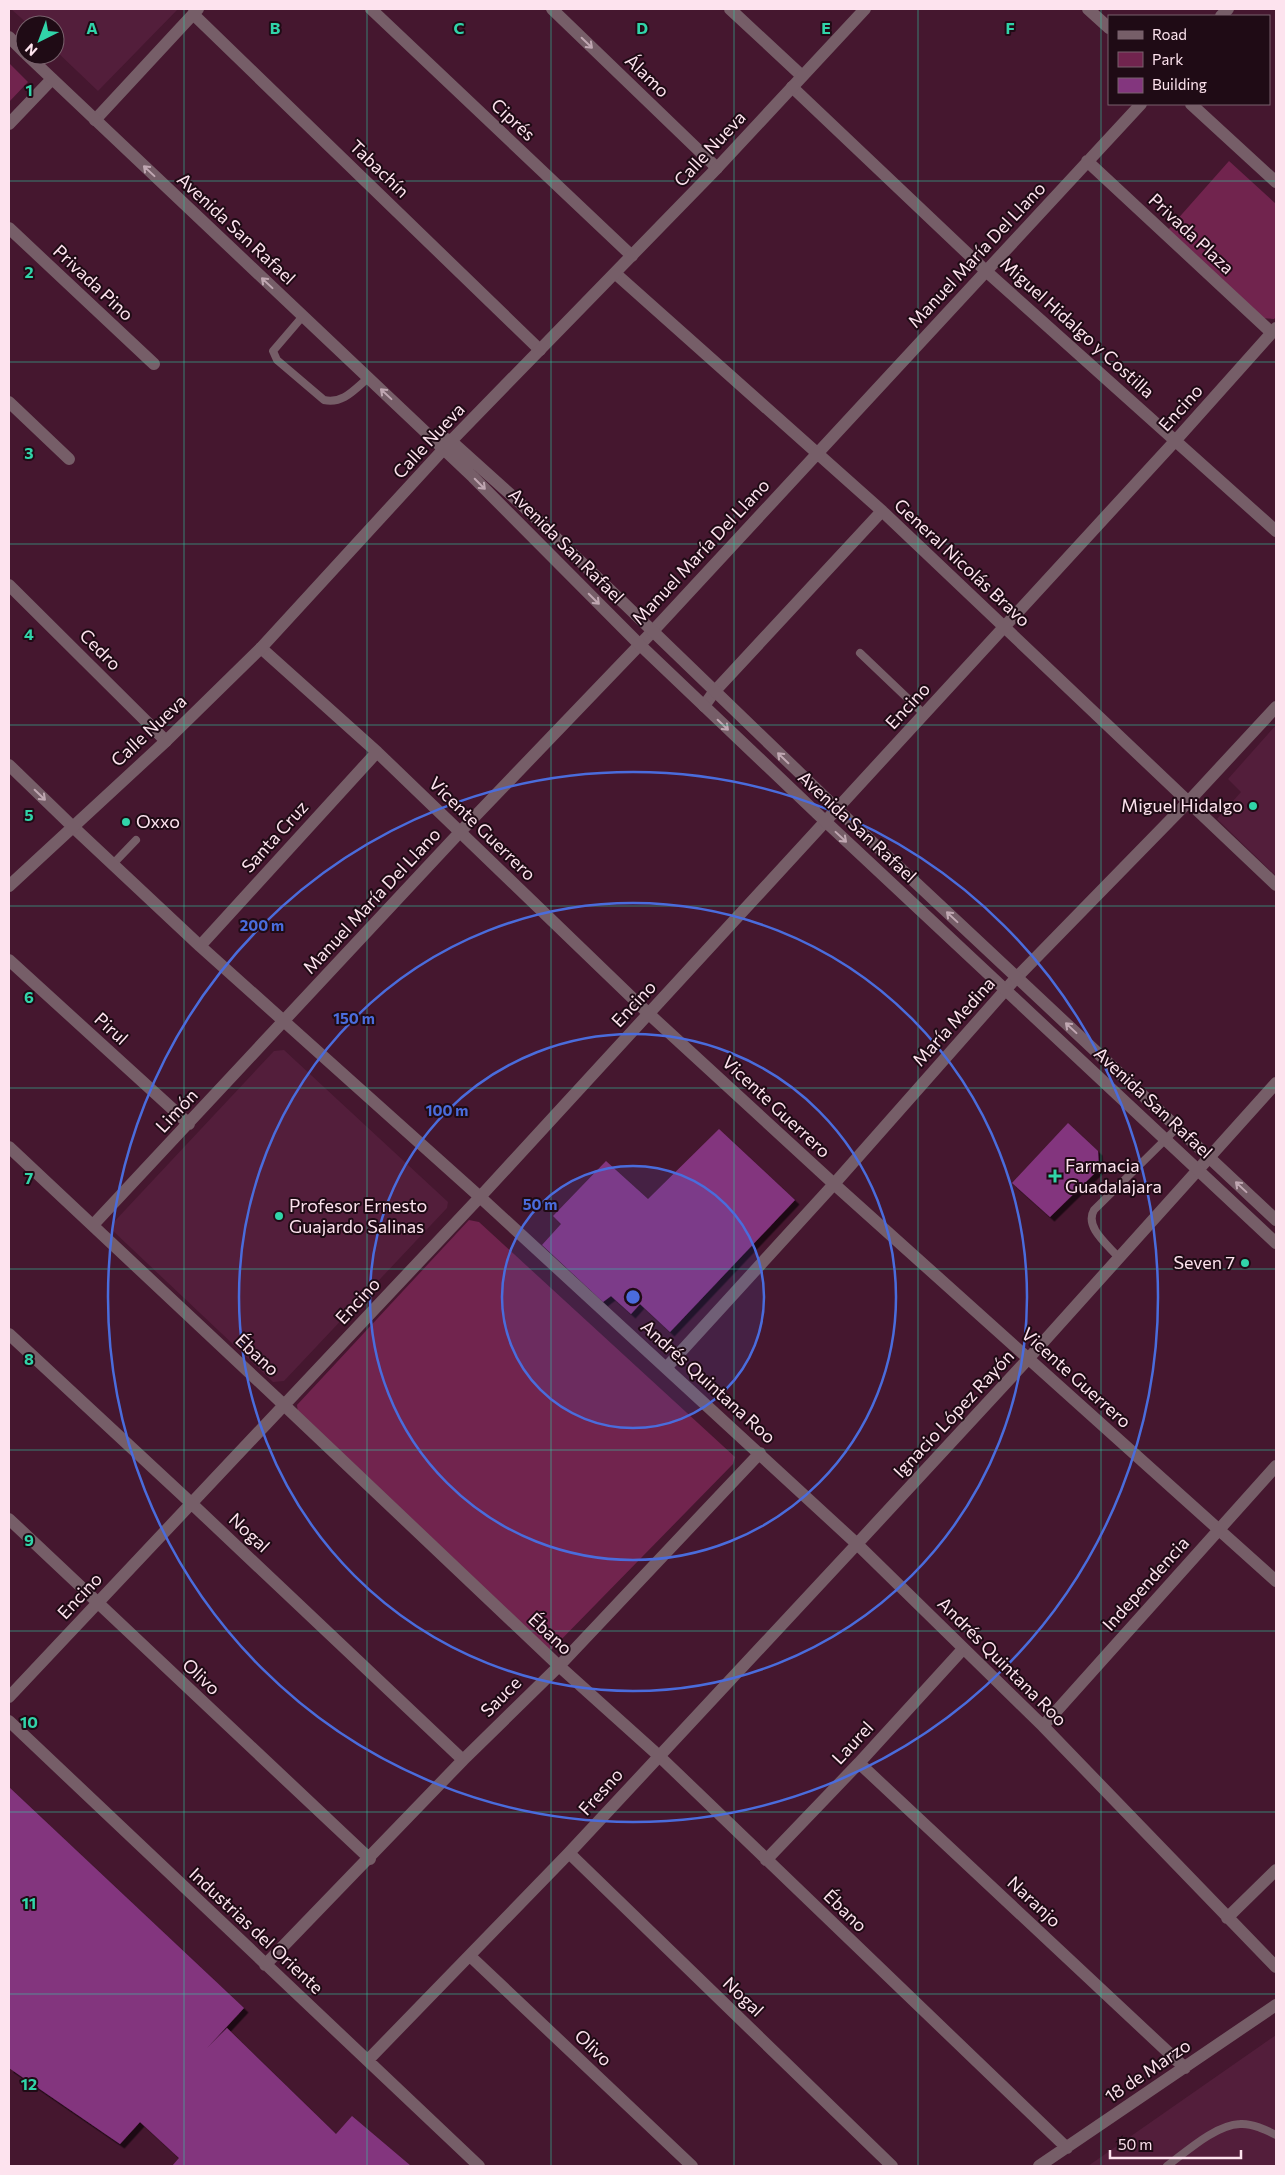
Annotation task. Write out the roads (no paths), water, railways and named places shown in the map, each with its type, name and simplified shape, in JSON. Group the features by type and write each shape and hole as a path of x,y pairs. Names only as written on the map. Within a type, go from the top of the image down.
{"street":[{"name":"Ciprés","path":"371,9 632,256"},
{"name":"Álamo","path":"552,9 717,168"},
{"path":"730,9 802,76"},
{"name":"Calle Nueva","path":"9,886 166,740 261,648 448,446 616,274 865,9"},
{"path":"1088,9 1108,27"},
{"path":"95,120 195,11"},
{"name":"Tabachín","path":"195,11 540,350"},
{"name":"Avenida San Rafael","path":"37,65 421,428 448,446 520,503 837,809 1276,1220"},
{"path":"9,124 52,79"},
{"name":"Miguel Hidalgo y Costilla","path":"792,87 987,272 1276,531"},
{"name":"Manuel María Del Llano","path":"285,1022 460,832 652,632 1140,105"},
{"path":"1192,105 1276,182"},
{"name":"Privada Plaza","path":"1087,161 1274,330"},
{"name":"Privada Pino","path":"9,228 154,364"},
{"name":"General Nicolás Bravo","path":"616,274 882,511 1276,885"},
{"name":"Encino","path":"9,1697 480,1197 1005,627 1274,330"},
{"path":"9,402 68,459"},
{"name":"Avenida San Rafael","path":"448,446 640,644 704,706 1276,1243"},
{"path":"704,706 714,692 882,511"},
{"name":"Cedro","path":"9,585 166,740"},
{"name":"Vicente Guerrero","path":"261,648 377,752 649,1014 834,1184 1276,1581"},
{"name":"María Medina","path":"666,1368 834,1184 1016,978 1188,802 1276,707"},
{"name":"Santa Cruz","path":"200,946 377,752"},
{"name":"Andrés Quintana Roo","path":"9,764 112,865 200,946 480,1197 857,1544 1043,1726 1276,1968"},
{"name":"Pirul","path":"9,960 189,1124"},
{"name":"Limón","path":"93,1225 285,1022"},
{"name":"Ignacio López Rayón","path":"857,1544 1028,1359 1276,1084"},
{"name":"Ébano","path":"9,1146 559,1666 658,1756 1067,2148"},
{"name":"Nogal","path":"9,1334 463,1760"},
{"name":"Sauce","path":"265,1965 370,1859 463,1760 559,1666 760,1453"},
{"name":"Independencia","path":"1043,1726 1276,1466"},
{"name":"Olivo","path":"9,1519 370,1859"},
{"name":"Fresno","path":"368,2060 569,1853 857,1544"},
{"name":"Laurel","path":"766,1860 859,1763 964,1648"},
{"name":"Industrias del Oriente","path":"9,1721 265,1965 480,2166"},
{"name":"Naranjo","path":"859,1763 1185,2068"},
{"name":"Nogal","path":"569,1853 892,2166"},
{"path":"1227,1918 1276,1870"},
{"name":"Olivo","path":"470,1956 692,2166"},
{"name":"18 de Marzo","path":"1039,2166 1276,2005"}],"lane":[{"path":"303,316 272,350 278,360 324,400 332,402 342,400 368,378"},
{"path":"860,653 924,714"},
{"path":"112,865 136,840"},
{"path":"1119,1258 1093,1228 1090,1222 1091,1216 1094,1210 1177,1128"},
{"path":"1166,2166 1213,2132 1240,2124 1261,2128 1276,2135"}],"place":[{"name":"Miguel Hidalgo","path":"1253,806"},
{"name":"Oxxo","path":"126,822"},
{"name":"Farmacia Guadalajara","path":"1055,1176"},
{"name":"Profesor Ernesto Guajardo Salinas","path":"279,1216"},
{"name":"Seven 7","path":"1245,1263"}]}
